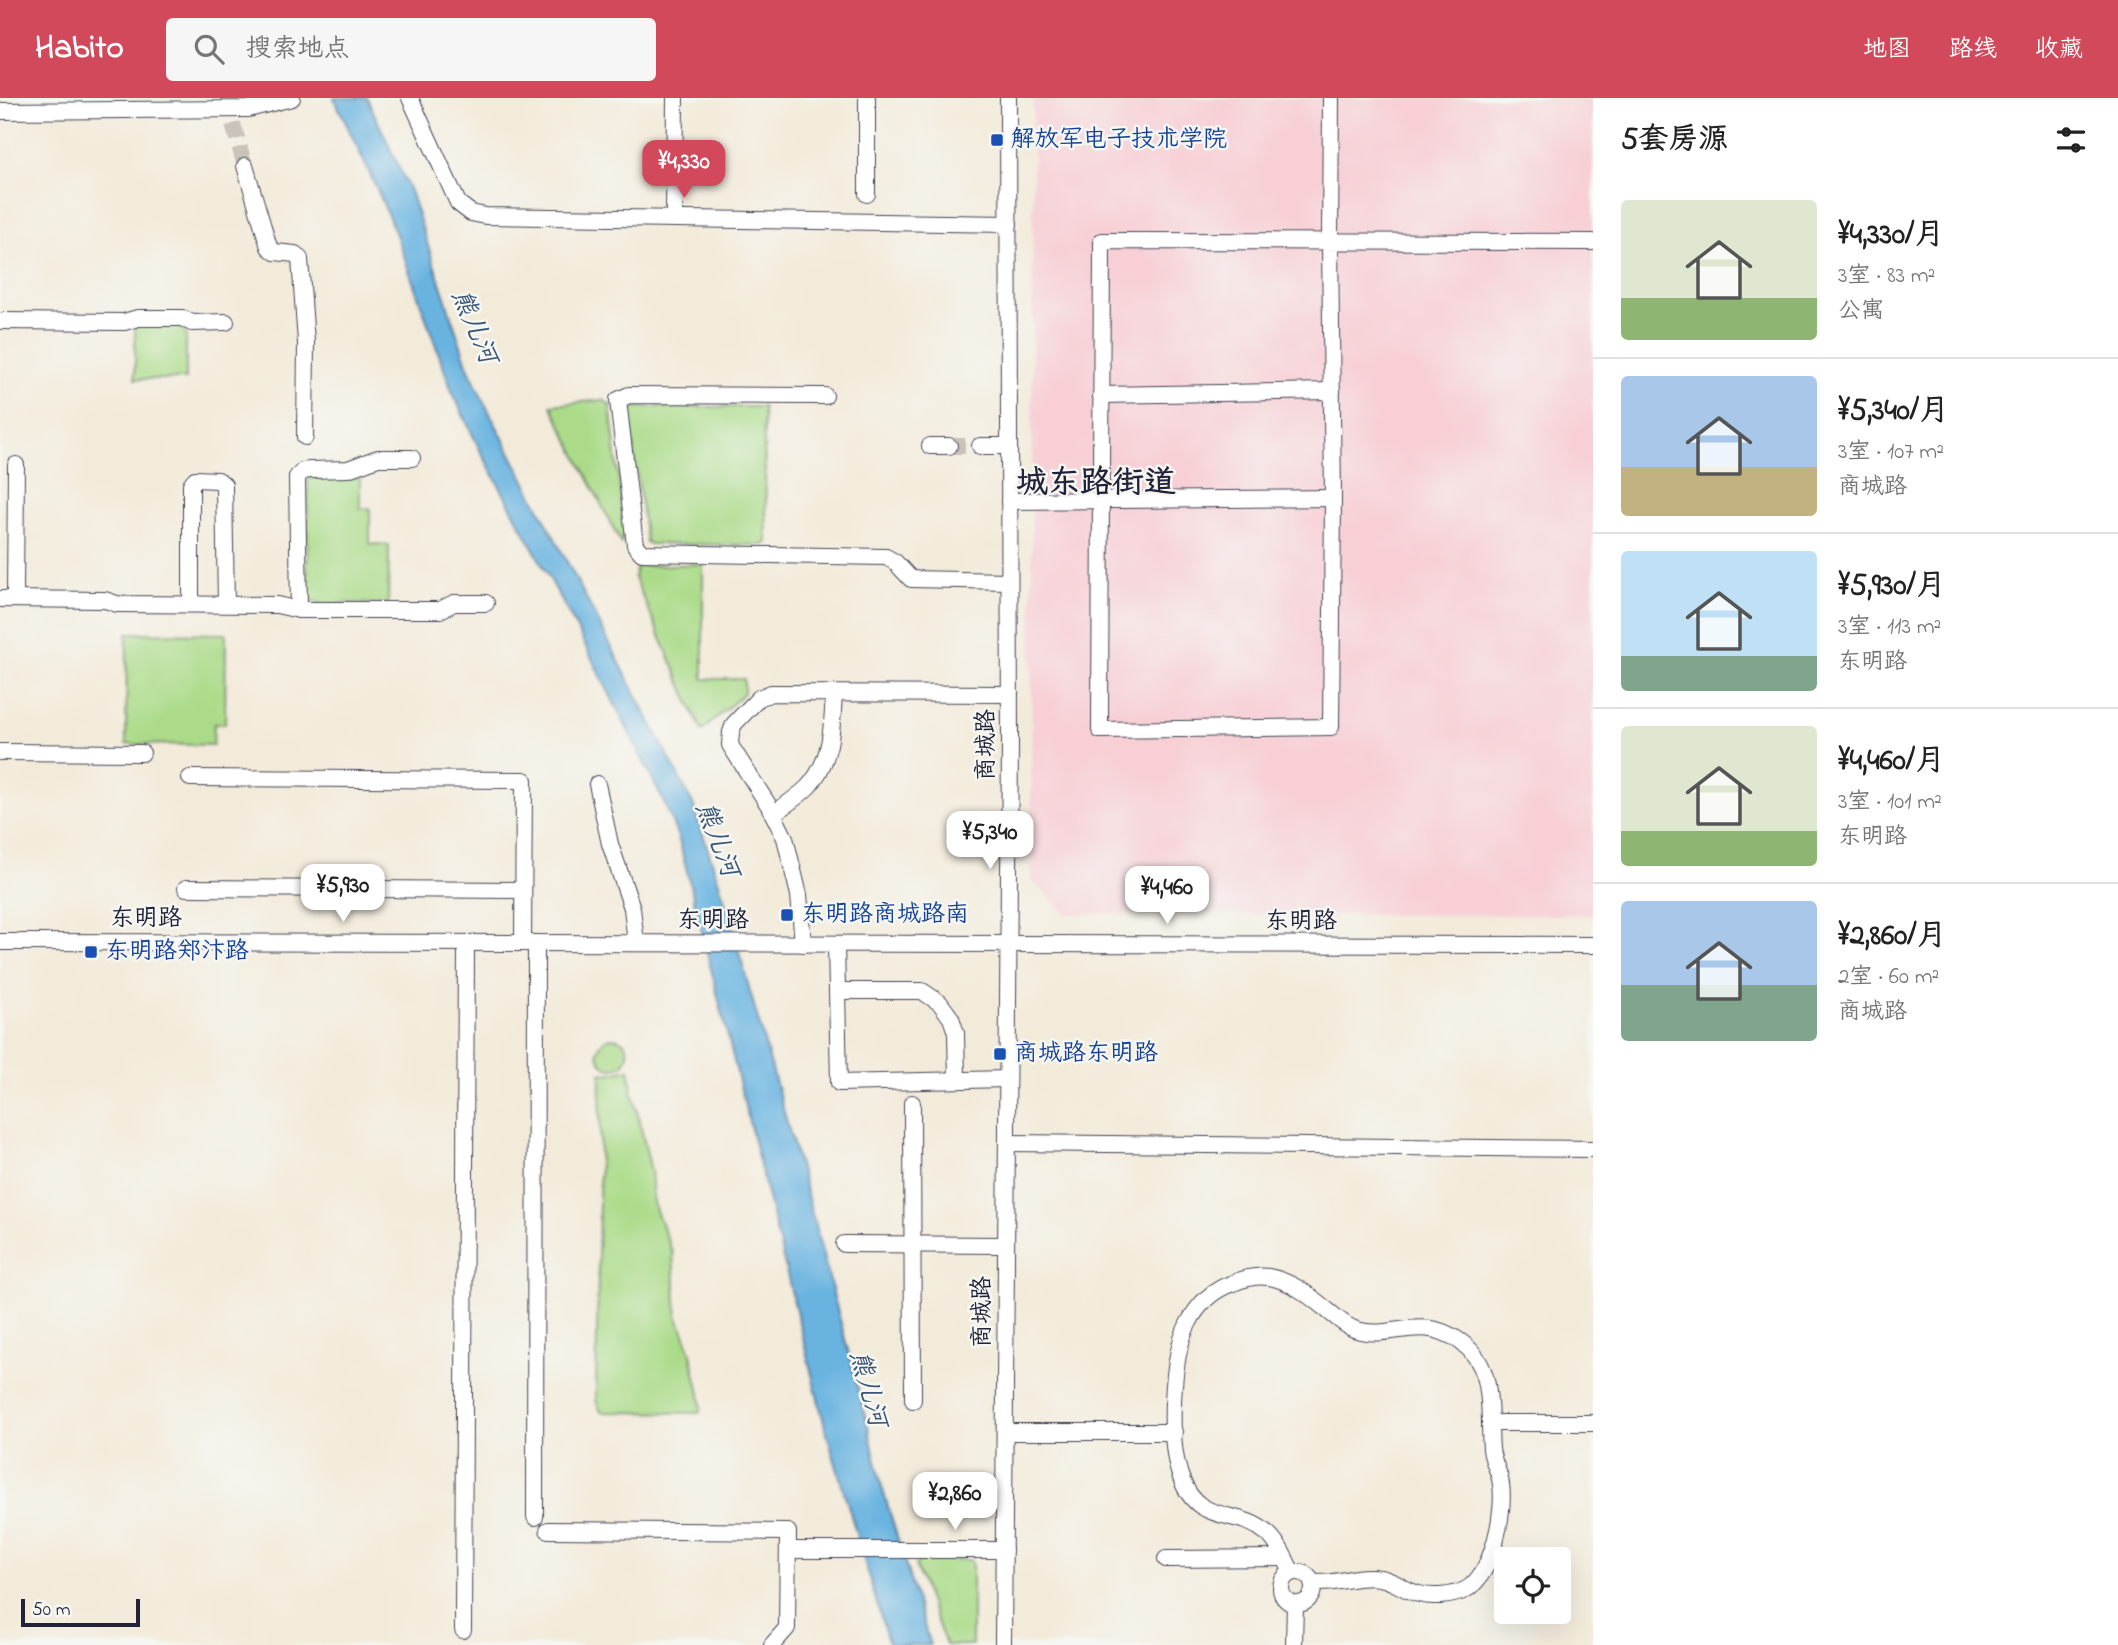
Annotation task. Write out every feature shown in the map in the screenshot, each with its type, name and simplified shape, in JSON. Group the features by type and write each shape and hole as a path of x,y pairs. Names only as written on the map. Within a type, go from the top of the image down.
{"street":[{"path":"0,111 231,117 248,109 292,98"},
{"path":"410,98 458,203 471,213 486,216 1009,223"},
{"path":"674,219 675,98"},
{"path":"867,98 867,194"},
{"name":"商城路","path":"1003,1645 1010,694 1008,98"},
{"path":"1331,98 1330,241 1333,498 1331,727 1100,730 1101,241 1330,241 1593,242"},
{"path":"245,166 269,247 275,252 295,254 300,259 306,342 305,437"},
{"path":"0,321 124,323 138,318 182,318 192,323 226,322"},
{"path":"1101,395 1332,391"},
{"path":"825,396 629,395 618,400 635,545 642,553 886,557 895,562 911,579 1009,581"},
{"path":"930,446 950,446"},
{"path":"980,446 1009,446"},
{"path":"299,610 297,477 303,471 348,469 378,458 412,458"},
{"path":"16,465 8,599 105,600 117,604 277,605 299,610 440,610 454,603 486,603"},
{"path":"191,604 191,484 195,479 218,480 224,485 226,604"},
{"path":"1009,501 1333,498"},
{"path":"803,944 799,895 785,838 730,745 730,732 734,724 760,698 771,693 1010,694"},
{"path":"773,814 807,788 822,768 830,743 834,694"},
{"path":"0,752 142,753"},
{"path":"190,778 524,780 523,890 529,943 535,1517"},
{"path":"597,784 610,845 632,908 636,943"},
{"path":"186,888 523,890"},
{"name":"东明路","path":"0,942 1593,945"},
{"path":"463,1630 466,943"},
{"path":"836,944 839,1083 1007,1079"},
{"path":"837,991 922,991 940,1003 951,1018 956,1033 957,1080"},
{"path":"912,1103 913,1400"},
{"path":"1007,1143 1593,1149"},
{"path":"844,1244 1006,1245"},
{"path":"1292,1573 1273,1539 1266,1532 1249,1522 1213,1514 1191,1497 1180,1476 1175,1455 1177,1369 1180,1346 1187,1325 1202,1303 1216,1291 1245,1278 1265,1276 1299,1287 1353,1329 1370,1332 1413,1327 1432,1328 1461,1342 1473,1353 1485,1371 1491,1452 1500,1478 1502,1496 1498,1534 1482,1574 1467,1589 1432,1596 1418,1594 1382,1578 1356,1577 1312,1583"},
{"path":"1490,1423 1593,1423"},
{"path":"1005,1432 1174,1432"},
{"path":"548,1530 788,1532 788,1628 772,1645"},
{"path":"788,1550 1004,1550"},
{"path":"1166,1559 1284,1558"},
{"path":"1292,1573 1302,1573 1308,1576 1312,1583 1312,1594 1304,1603 1287,1601 1281,1590 1284,1578 1292,1573"},
{"path":"1294,1645 1295,1604"}],"shaded area":[{"path":"1033,98 1593,98 1593,915 1066,914 1031,879"}],"green space":[{"path":"174,324 182,327 186,335 186,379 135,379 135,325"},
{"path":"603,400 610,405 625,533 621,543 551,405"},
{"path":"634,407 763,407 767,542 764,545 646,542 629,413"},
{"path":"308,478 360,478 360,508 370,508 370,544 389,545 388,604 321,603 310,598 307,590"},
{"path":"703,564 703,679 744,679 744,693 702,731 634,577 637,566"},
{"path":"127,633 226,634 225,724 214,724 213,745 126,744"},
{"path":"613,1038 624,1042 628,1053 624,1064 613,1068 602,1064 598,1053 602,1042"},
{"path":"629,1069 651,1171 653,1203 673,1254 677,1315 690,1350 700,1394 699,1413 601,1412 596,1400 601,1073"},
{"path":"922,1560 970,1560 972,1645 946,1645 915,1565"}],"water":[{"path":"334,98 367,98 410,191 468,367 483,400 693,804 723,895 802,1176 882,1487 930,1645 889,1645 825,1427 679,840 665,804 577,629 478,446 452,391 397,237"}],"tunnel":[{"path":"233,124 245,166"},
{"path":"949,446 980,446"}],"place":[{"name":"解放军电子技术学院","path":"997,140"},
{"name":"东明路商城路南","path":"787,915"},
{"name":"东明路郑汴路","path":"91,952"},
{"name":"商城路东明路","path":"1000,1054"}],"district":[{"name":"城东路街道","path":"1096,484"}],"water label":[{"name":"熊儿河","path":"473,327"},
{"name":"熊儿河","path":"716,840"},
{"name":"熊儿河","path":"867,1389"}]}
